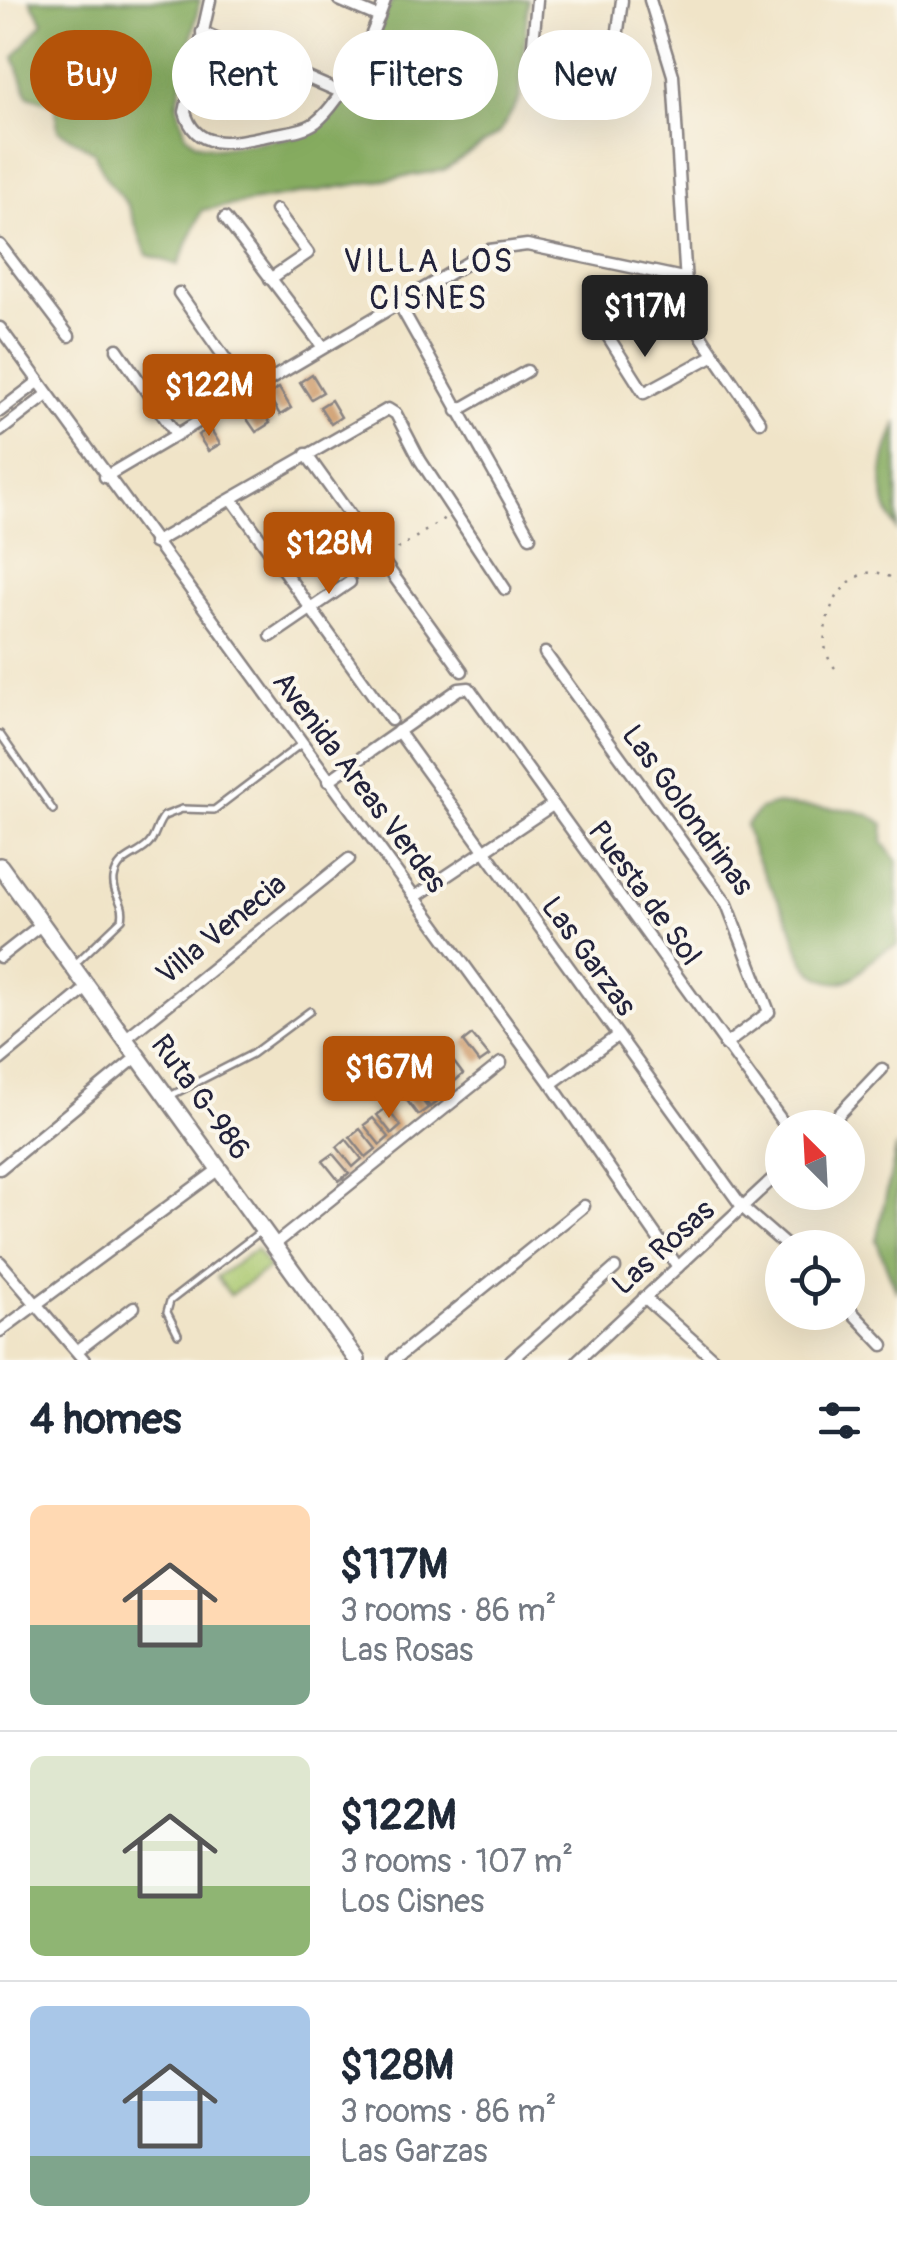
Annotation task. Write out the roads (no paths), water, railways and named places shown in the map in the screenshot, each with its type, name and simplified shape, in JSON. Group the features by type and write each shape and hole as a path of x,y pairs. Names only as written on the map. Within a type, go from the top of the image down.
{"main road":[{"name":"Ruta G-986","path":"0,866 355,1359"}],"street":[{"path":"202,30 210,0"},
{"path":"339,0 380,16"},
{"path":"372,30 385,0"},
{"path":"534,30 537,0"},
{"path":"618,30 622,0"},
{"path":"650,0 673,76 683,278 692,313 714,355 760,422"},
{"path":"190,120 192,128 208,140 228,143 304,128 320,119 333,99"},
{"path":"270,279 308,253 276,210"},
{"path":"225,218 322,346"},
{"path":"0,245 69,336"},
{"path":"106,477 480,254 509,245 544,247 683,278"},
{"path":"179,292 248,391"},
{"path":"398,302 530,537"},
{"path":"596,319 644,393 714,355"},
{"name":"Avenida Areas Verdes","path":"0,328 551,1084 678,1267"},
{"path":"117,349 176,434"},
{"path":"457,412 527,371"},
{"path":"0,411 38,382"},
{"path":"0,432 47,395"},
{"path":"154,542 385,410 398,416 505,589"},
{"path":"306,454 462,671"},
{"name":"Las Garzas","path":"232,499 743,1208 768,1230"},
{"path":"271,636 350,582"},
{"name":"Las Golondrinas","path":"545,653 736,920 768,1012 725,1046"},
{"name":"Puesta de Sol","path":"395,726 466,687 773,1110"},
{"path":"328,781 395,726"},
{"path":"415,898 551,806"},
{"name":"Villa Venecia","path":"125,1039 349,859"},
{"path":"0,957 42,924"},
{"path":"0,1060 88,987"},
{"path":"551,1084 617,1036"},
{"path":"0,1169 138,1056"},
{"path":"274,1245 501,1062"},
{"path":"843,1110 882,1069"},
{"path":"0,1331 218,1169"},
{"name":"Las Rosas","path":"578,1360 765,1187"},
{"path":"394,1360 584,1206"},
{"path":"0,1262 80,1356 134,1307"},
{"path":"510,1360 615,1268"},
{"path":"644,1297 715,1360"},
{"path":"865,1325 884,1345"}],"lane":[{"path":"0,734 53,810"},
{"path":"72,966 122,918 123,905 114,885 116,872 124,860 149,844 160,820 182,809 214,810 301,744"},
{"path":"168,1097 252,1054 310,1011"},
{"path":"178,1334 168,1316 170,1301 263,1230"}],"district":[{"name":"VILLA LOS CISNES","path":"429,280"}]}
